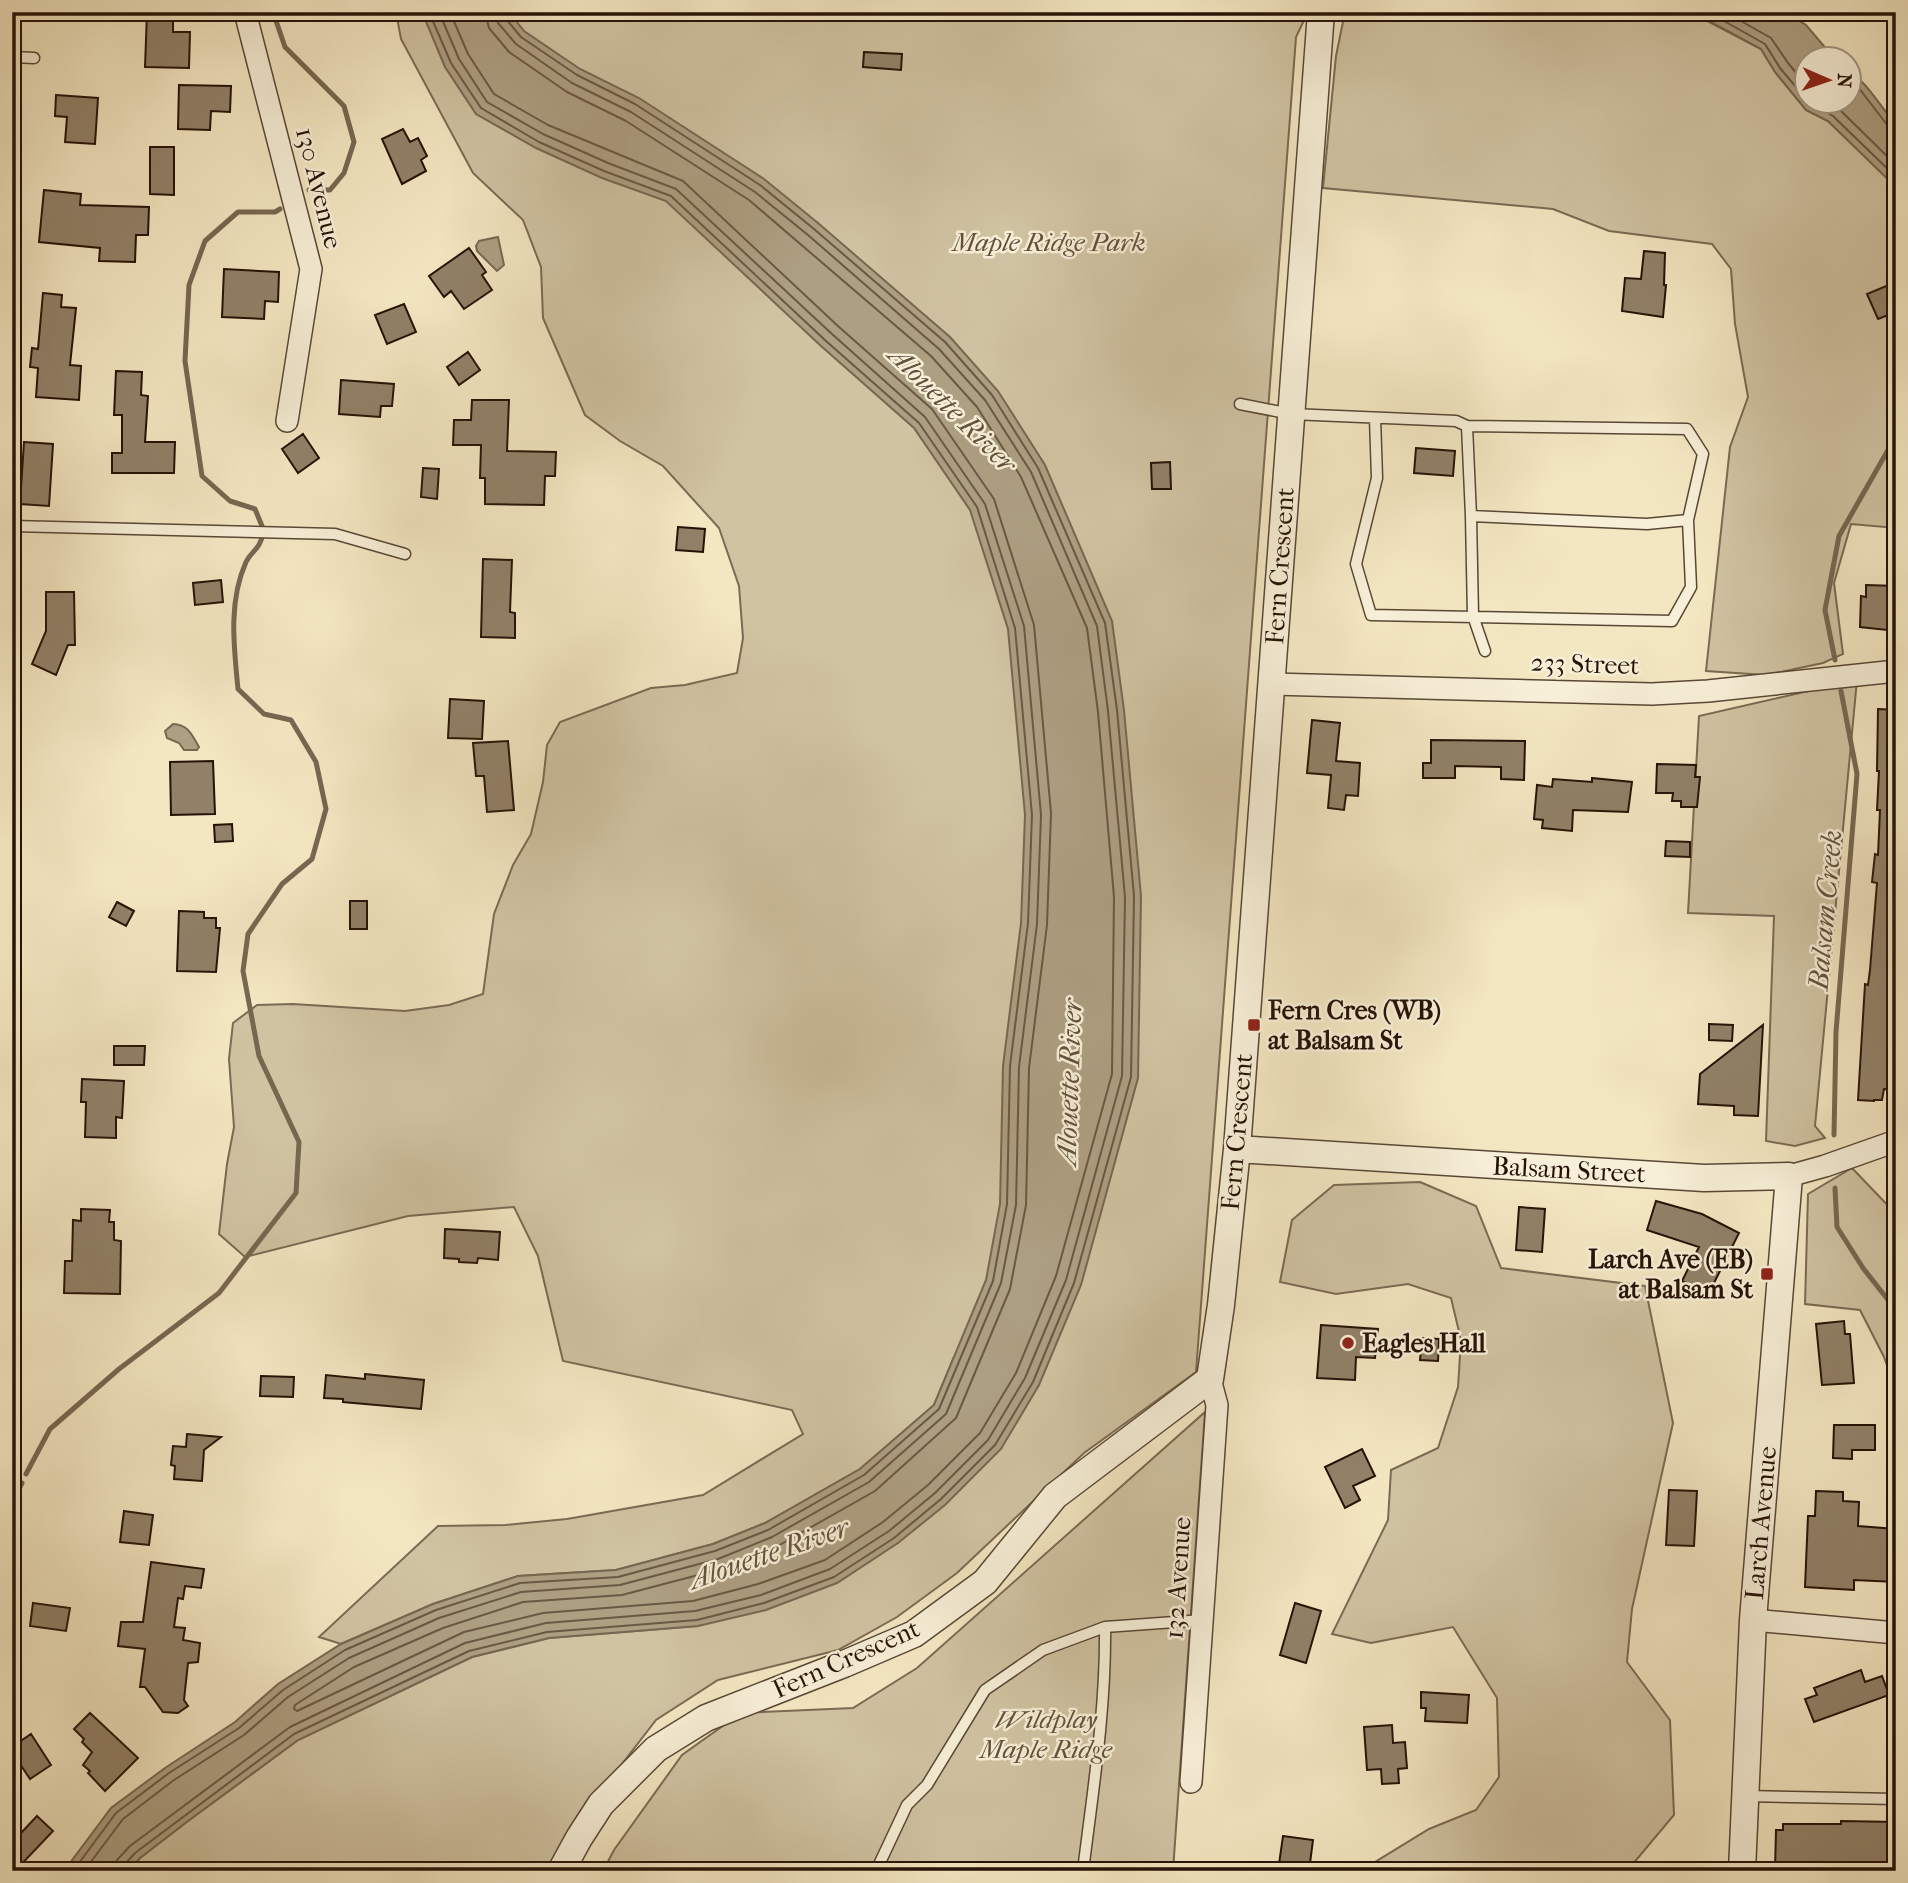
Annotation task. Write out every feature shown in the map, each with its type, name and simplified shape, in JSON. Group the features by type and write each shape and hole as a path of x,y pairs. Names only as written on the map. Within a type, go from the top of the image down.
{"street":[{"name":"130 Avenue","path":"245,12 311,269 287,421"},
{"name":"Fern Crescent","path":"561,1871 601,1804 656,1749 706,1718 914,1634 985,1582 1055,1496 1210,1379 1237,1149 1321,12"},
{"name":"233 Street","path":"1272,684 1652,694 1709,691 1896,671"},
{"name":"Balsam Street","path":"1237,1149 1704,1178 1789,1176 1896,1141"},
{"name":"Larch Avenue","path":"1742,1871 1753,1620 1789,1176"},
{"name":"132 Avenue","path":"1191,1782 1217,1405 1210,1379"},
{"path":"1753,1620 1896,1633"}],"lane":[{"path":"12,57 34,58"},
{"path":"1240,404 1292,414 1456,421 1467,426 1687,429 1703,454 1688,520 1691,587 1672,621 1371,615 1356,564 1377,478 1375,418"},
{"path":"1467,426 1474,616 1485,651"},
{"path":"1471,516 1647,524 1688,520"},
{"path":"12,526 335,534 405,554"},
{"path":"876,1871 907,1805 927,1785 985,1690 1043,1650 1105,1627 1203,1620"},
{"path":"1083,1871 1100,1727 1105,1627"},
{"path":"1744,1795 1896,1799"}],"green space":[{"name":"Maple Ridge Park","path":"396,12 1308,12 1296,37 1196,1372 1084,1453 957,1573 897,1617 838,1650 718,1680 656,1720 575,1825 550,1871 128,1871 140,1858 188,1821 298,1740 472,1657 549,1638 698,1626 898,1543 954,1357 934,1405 860,1469 765,1523 713,1544 616,1570 518,1576 433,1604 341,1644 319,1637 438,1526 505,1525 567,1519 703,1495 803,1434 792,1410 563,1361 538,1256 514,1207 408,1216 245,1257 219,1234 234,1127 229,1059 233,1023 257,1005 293,1004 405,1011 449,1005 483,994 494,914 513,865 531,834 543,782 547,745 560,722 651,688 685,685 737,673 743,638 739,586 719,528 663,466 620,441 585,415 543,318 541,267 523,220 473,173 401,39"},
{"path":"1345,12 1697,12 1707,21 1761,49 1792,93 1792,116 1818,116 1828,121 1895,186 1896,528 1851,524 1834,583 1843,654 1823,663 1766,675 1706,671 1730,447 1748,397 1735,324 1731,269 1712,244 1609,231 1553,209 1323,188 1336,56"},
{"path":"1857,680 1815,1126 1825,1138 1795,1146 1766,1141 1774,916 1688,913 1699,716"},
{"path":"1852,1168 1896,1214 1896,1391 1884,1357 1860,1310 1805,1304 1808,1194"},
{"path":"1420,1182 1476,1206 1501,1268 1645,1286 1673,1423 1632,1609 1627,1662 1670,1720 1674,1815 1627,1871 1366,1871 1367,1867 1429,1829 1476,1810 1499,1777 1497,1698 1453,1627 1371,1643 1332,1634 1388,1520 1391,1470 1438,1448 1458,1387 1461,1340 1451,1298 1408,1284 1336,1294 1280,1282 1292,1220 1334,1185"},
{"name":"Wildplay Maple Ridge","path":"1205,1412 1173,1871 603,1871 614,1850 682,1755 741,1713 853,1708 917,1668"}],"water":[{"name":"Alouette River","path":"422,12 509,12 524,31 580,69 639,98 764,179 950,337 998,391 1045,465 1112,621 1124,710 1141,896 1138,1078 1081,1285 1039,1385 1001,1449 945,1505 898,1543 837,1583 766,1610 698,1626 549,1638 472,1657 298,1740 188,1821 140,1858 128,1871 64,1871 111,1808 235,1722 278,1684 341,1644 433,1604 518,1576 616,1570 713,1544 765,1523 860,1469 934,1405 986,1280 1000,1204 1003,1066 1021,923 1025,815 1008,629 970,510 914,428 821,346 666,201 602,178 536,148 476,114 445,67"},
{"path":"1697,12 1785,12 1806,25 1824,46 1792,46 1792,93 1761,49"},
{"path":"1862,82 1896,124 1896,187 1828,121 1818,116 1862,116"},
{"path":"498,237 504,265 497,271 477,251 476,246 479,241"},
{"path":"173,724 183,726 190,732 199,747 197,750 184,750 179,743 167,738 165,731"}],"building":[{"path":"147,12 173,12 173,32 190,32 189,68 145,67"},
{"path":"864,52 902,54 901,70 863,67"},
{"path":"179,85 231,86 230,112 211,111 210,130 178,129"},
{"path":"56,95 98,98 95,144 65,142 67,117 55,116"},
{"path":"403,129 410,142 418,138 427,156 421,160 426,171 402,184 382,139"},
{"path":"150,147 174,147 174,195 150,194"},
{"path":"44,190 81,194 80,205 149,207 148,235 136,235 135,262 99,261 100,248 39,242"},
{"path":"469,248 486,272 482,275 492,290 464,309 451,291 444,297 429,276"},
{"path":"1644,251 1665,253 1663,317 1622,311 1625,278 1641,279"},
{"path":"224,269 279,272 278,302 265,301 264,319 222,317"},
{"path":"1896,282 1896,312 1878,319 1867,294"},
{"path":"43,293 62,295 61,307 76,308 70,365 81,366 79,400 36,397 38,368 30,367 32,348 38,349"},
{"path":"404,304 416,332 387,344 375,315"},
{"path":"468,352 480,370 459,385 447,367"},
{"path":"116,371 142,372 141,395 148,396 145,442 175,442 174,473 112,473 112,453 122,453 122,415 114,415"},
{"path":"341,380 394,384 392,406 381,406 380,417 339,414"},
{"path":"472,400 509,400 507,451 556,452 555,476 545,476 544,505 485,504 485,478 480,478 481,445 453,445 454,420 471,420"},
{"path":"303,434 319,458 298,473 282,449"},
{"path":"24,442 53,444 49,506 20,504"},
{"path":"1416,448 1455,451 1453,476 1414,473"},
{"path":"1170,462 1171,489 1152,489 1151,463"},
{"path":"423,468 439,469 437,499 421,497"},
{"path":"678,527 705,529 703,552 676,550"},
{"path":"483,559 512,560 510,612 515,613 515,638 481,637"},
{"path":"221,580 223,602 195,605 193,583"},
{"path":"1866,585 1896,586 1896,631 1860,627 1861,596 1866,597"},
{"path":"46,592 74,592 75,645 68,645 56,675 32,664 46,631"},
{"path":"450,699 484,701 482,739 448,738"},
{"path":"1878,709 1896,710 1896,1090 1884,1089 1882,1100 1874,1101 1858,1100 1865,984 1868,985 1870,970 1877,883 1872,882 1875,854 1878,855 1880,810 1877,810"},
{"path":"1312,720 1340,723 1336,761 1360,763 1358,796 1346,795 1344,810 1328,808 1331,775 1307,773"},
{"path":"1431,740 1525,741 1524,780 1501,779 1501,767 1455,766 1455,778 1423,778 1423,763 1431,763"},
{"path":"508,741 514,810 487,812 484,776 476,776 473,743"},
{"path":"213,761 215,814 171,815 170,762"},
{"path":"1657,764 1696,765 1695,777 1700,777 1697,807 1681,807 1681,801 1672,801 1673,793 1656,793"},
{"path":"1592,778 1632,782 1628,812 1573,810 1572,831 1542,828 1543,820 1534,819 1537,785 1552,787 1553,779 1592,782"},
{"path":"232,824 233,841 215,842 214,825"},
{"path":"1666,841 1690,842 1690,857 1665,856"},
{"path":"350,901 367,901 367,929 350,929"},
{"path":"117,902 134,911 126,926 109,917"},
{"path":"179,911 204,912 204,918 216,918 216,928 220,928 216,972 177,971"},
{"path":"1709,1024 1733,1025 1732,1041 1709,1040"},
{"path":"1763,1025 1758,1116 1734,1115 1734,1106 1698,1104 1700,1074"},
{"path":"114,1046 145,1046 144,1065 114,1065"},
{"path":"82,1079 124,1081 122,1118 116,1117 116,1138 85,1137 86,1102 81,1102"},
{"path":"1656,1201 1702,1214 1739,1233 1708,1295 1682,1281 1699,1247 1647,1230"},
{"path":"1519,1207 1545,1209 1542,1252 1516,1250"},
{"path":"81,1209 110,1210 109,1222 114,1222 114,1240 121,1241 120,1294 64,1293 65,1261 72,1261 73,1220 81,1221"},
{"path":"445,1229 500,1232 498,1260 478,1258 477,1263 444,1258"},
{"path":"1844,1321 1845,1334 1850,1334 1854,1383 1822,1385 1816,1324"},
{"name":"Eagles Hall","path":"1321,1325 1378,1329 1375,1358 1356,1357 1355,1380 1317,1378"},
{"path":"1422,1338 1439,1339 1438,1361 1420,1360"},
{"path":"365,1374 424,1380 421,1409 324,1398 326,1375 365,1379"},
{"path":"261,1376 294,1377 293,1397 260,1396"},
{"path":"1834,1425 1875,1425 1875,1450 1852,1450 1852,1459 1833,1458"},
{"path":"187,1434 221,1437 204,1450 202,1481 174,1479 175,1466 171,1465 173,1446 186,1447"},
{"path":"1362,1449 1375,1476 1353,1486 1360,1500 1345,1508 1325,1467"},
{"path":"1669,1490 1697,1491 1694,1546 1666,1545"},
{"path":"1816,1491 1843,1492 1843,1501 1859,1502 1858,1526 1896,1529 1896,1582 1854,1580 1854,1590 1805,1587 1808,1516 1815,1516"},
{"path":"124,1511 153,1515 149,1545 120,1542"},
{"path":"151,1562 204,1569 201,1588 185,1586 183,1599 178,1598 174,1627 185,1628 183,1640 200,1643 198,1662 188,1663 184,1700 188,1706 178,1713 163,1712 145,1687 140,1687 145,1649 118,1646 121,1622 143,1622"},
{"path":"33,1603 70,1608 66,1631 30,1626"},
{"path":"1295,1603 1321,1611 1306,1663 1280,1655"},
{"path":"1861,1670 1865,1682 1882,1676 1889,1695 1814,1722 1805,1699 1817,1695 1814,1688"},
{"path":"1421,1692 1469,1695 1467,1723 1425,1721 1426,1708 1421,1708"},
{"path":"90,1713 138,1758 105,1791 83,1765 92,1752 74,1729"},
{"path":"1392,1725 1393,1743 1405,1742 1407,1768 1398,1769 1399,1783 1382,1784 1381,1769 1367,1770 1364,1727"},
{"path":"31,1734 51,1765 30,1779 12,1752 12,1747"},
{"path":"37,1816 53,1831 12,1871 12,1825 21,1833"},
{"path":"1841,1821 1896,1822 1896,1870 1775,1871 1776,1830 1783,1830 1783,1824 1841,1824"},
{"path":"1283,1836 1313,1840 1309,1871 1278,1871"}],"waterway":[{"path":"273,12 285,47 344,106 354,142 344,173 330,190 309,190"},
{"path":"262,526 255,509 230,501 202,476 185,361 189,285 205,241 238,212 275,212 280,209"},
{"name":"Balsam Creek","path":"1835,660 1825,610 1839,536 1896,436"},
{"path":"26,1474 50,1429 119,1369 219,1293 296,1193 299,1142 259,1056 243,971 248,934 282,884 312,859 326,809 316,762 291,720 264,714 238,689 234,625 237,593 246,562 260,544 263,534"},
{"name":"Balsam Creek","path":"1834,1135 1836,1032 1857,774 1841,691"},
{"name":"Balsam Creek","path":"1835,1188 1837,1227 1863,1268 1896,1310"},
{"path":"12,1502 22,1483"}],"place":[{"name":"Fern Cres (WB) at Balsam St","path":"1254,1025"},
{"name":"Larch Ave (EB) at Balsam St","path":"1767,1274"},
{"name":"Eagles Hall","path":"1348,1343"}]}
